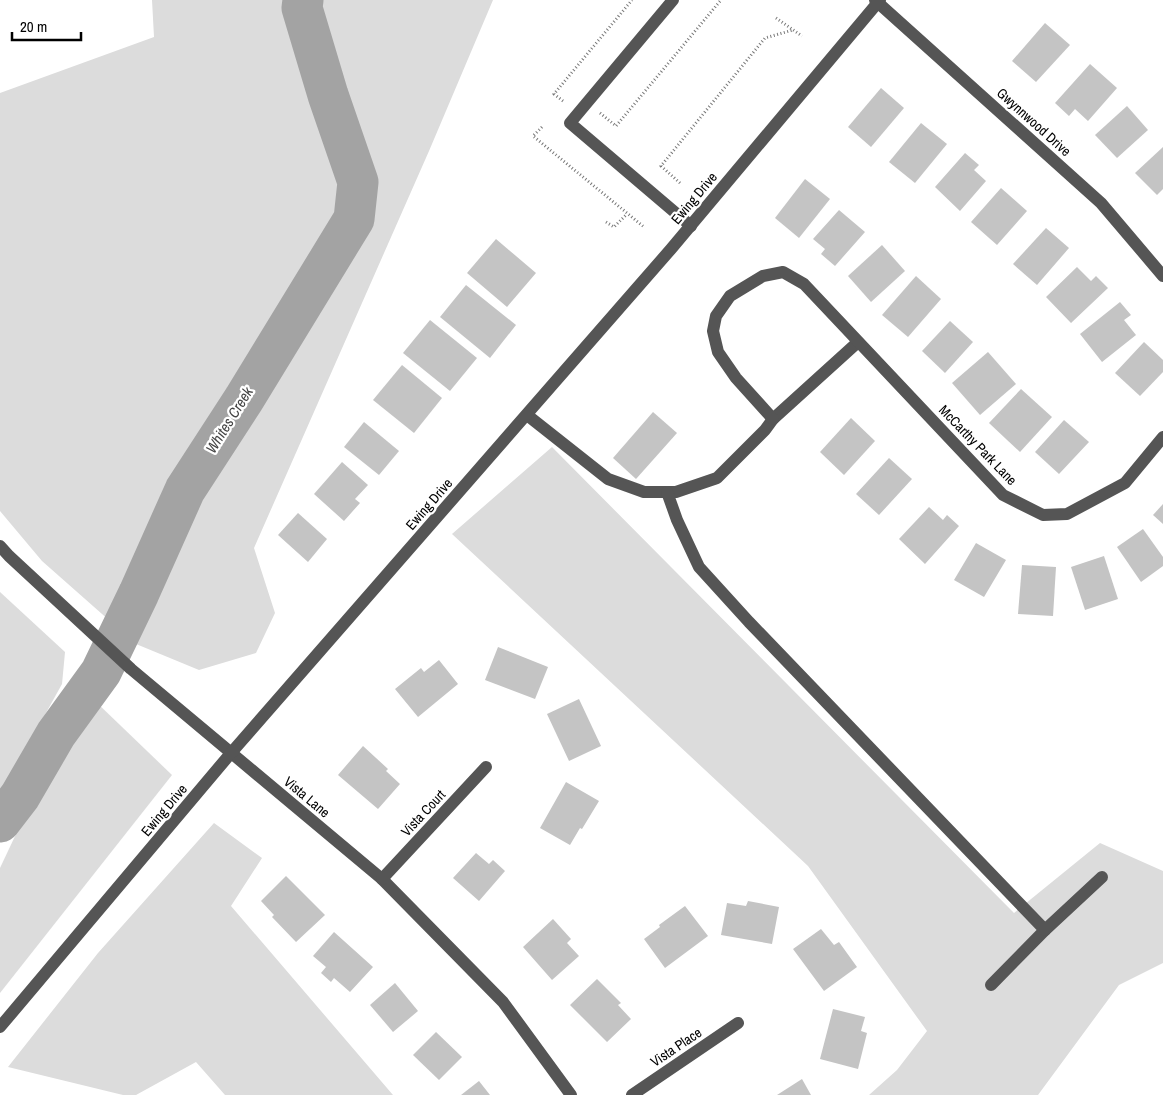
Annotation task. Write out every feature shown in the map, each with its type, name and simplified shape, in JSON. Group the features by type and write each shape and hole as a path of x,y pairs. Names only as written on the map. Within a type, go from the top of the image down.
{"street":[{"path":"673,0 570,123 691,226"},
{"name":"Ewing Drive","path":"0,1028 231,753 691,226 878,1"},
{"name":"Gwynnwood Drive","path":"878,1 1101,202 1163,276"},
{"path":"527,414 608,479 644,492 676,492 717,478 765,430 773,419 858,342 804,284 783,272 763,276 730,296 716,316 713,331 718,352 736,378 773,419"},
{"name":"McCarthy Park Lane","path":"858,342 1003,496 1043,515 1067,514 1125,482 1163,437"},
{"path":"667,492 677,520 699,567 749,622 1045,930"},
{"name":"Vista Lane","path":"0,546 130,669 382,879 503,1002 571,1095"},
{"name":"Vista Court","path":"382,879 486,767"},
{"path":"992,985 1045,930 1102,877"},
{"name":"Vista Place","path":"632,1095 738,1024"}],"path":[{"path":"562,101 554,94 632,0"},
{"path":"600,113 616,126 721,0"},
{"path":"776,18 802,36"},
{"path":"680,183 660,166 765,38 793,30"},
{"path":"542,127 533,136 644,227"},
{"path":"606,222 614,227 627,214"}],"shaded area":[{"path":"152,0 493,0 429,151 254,548 275,613 256,653 199,670 136,644 42,561 0,511 0,93 154,37"},
{"path":"552,447 1014,913 1100,843 1163,871 1163,963 1119,985 1038,1095 869,1095 897,1070 927,1031 808,866 452,534"},
{"path":"0,592 65,652 62,684 0,792"},
{"path":"95,701 172,775 0,993 0,868 33,798"},
{"path":"214,823 262,858 231,906 393,1095 225,1095 196,1062 136,1095 123,1095 8,1067 98,953"}],"building":[{"path":"1045,23 1070,45 1036,82 1012,61"},
{"path":"1090,64 1117,88 1088,121 1075,109 1069,116 1055,103"},
{"path":"881,88 904,108 871,147 848,127"},
{"path":"1127,106 1148,130 1117,158 1095,135"},
{"path":"921,123 947,144 915,183 889,162"},
{"path":"1163,147 1163,189 1157,195 1135,173"},
{"path":"965,153 979,165 974,170 986,181 960,211 935,187"},
{"path":"805,179 830,199 799,238 775,218"},
{"path":"1001,188 1027,211 997,245 971,222"},
{"path":"839,210 865,232 835,266 821,254 825,249 813,239"},
{"path":"1046,228 1069,248 1037,285 1013,264"},
{"path":"496,239 536,273 507,307 467,273"},
{"path":"882,245 905,271 871,302 848,276"},
{"path":"1077,267 1091,281 1096,276 1108,288 1071,323 1046,297"},
{"path":"916,276 941,299 908,337 882,315"},
{"path":"466,285 516,325 490,358 440,317"},
{"path":"1120,302 1131,315 1124,320 1136,335 1102,362 1080,334"},
{"path":"430,320 477,358 450,391 403,353"},
{"path":"950,321 973,342 945,373 922,351"},
{"path":"1144,342 1163,360 1163,372 1140,396 1115,373"},
{"path":"988,352 1016,384 980,415 952,383"},
{"path":"402,365 442,398 414,433 373,400"},
{"path":"1021,389 1052,417 1020,452 989,423"},
{"path":"653,412 677,433 636,479 613,458"},
{"path":"851,418 875,441 844,475 820,452"},
{"path":"1064,420 1089,442 1059,474 1035,452"},
{"path":"364,422 399,451 379,475 344,447"},
{"path":"889,458 912,479 879,515 856,494"},
{"path":"342,462 368,485 355,499 360,503 344,521 314,494"},
{"path":"1163,504 1163,524 1153,515"},
{"path":"929,507 943,520 947,515 959,526 925,564 899,539"},
{"path":"298,513 327,539 308,562 278,535"},
{"path":"1143,529 1163,557 1163,566 1141,582 1117,547"},
{"path":"976,543 1006,560 984,597 954,580"},
{"path":"1104,556 1118,599 1085,610 1071,567"},
{"path":"1022,565 1056,567 1053,616 1018,614"},
{"path":"498,647 548,667 535,699 485,680"},
{"path":"439,660 458,684 418,717 395,689 421,668 424,672"},
{"path":"579,699 601,746 569,761 547,714"},
{"path":"363,746 388,769 386,771 400,784 378,809 338,775"},
{"path":"566,782 599,801 570,845 540,828"},
{"path":"476,853 489,864 493,860 505,871 479,901 453,878"},
{"path":"286,876 325,915 296,942 272,917 274,915 261,901"},
{"path":"748,901 779,907 772,944 721,935 727,903 746,906"},
{"path":"685,906 708,936 665,968 644,939 660,927 659,925"},
{"path":"553,919 571,939 567,943 579,956 552,980 523,947"},
{"path":"821,929 834,945 839,942 857,967 824,991 793,949"},
{"path":"334,932 373,967 350,992 334,978 331,982 321,973 326,967 313,956"},
{"path":"597,979 621,1003 618,1005 631,1019 607,1042 570,1005"},
{"path":"395,983 418,1011 393,1032 370,1005"},
{"path":"833,1009 865,1017 861,1031 867,1033 858,1069 820,1059"},
{"path":"436,1032 462,1057 439,1080 413,1055"},
{"path":"802,1079 811,1095 777,1095"},
{"path":"479,1081 490,1095 461,1095"}],"waterway":[{"name":"Whites Creek","path":"0,822 20,796 56,734 101,672 185,490 244,399 354,219 358,182 328,95 302,8 303,0"}]}
